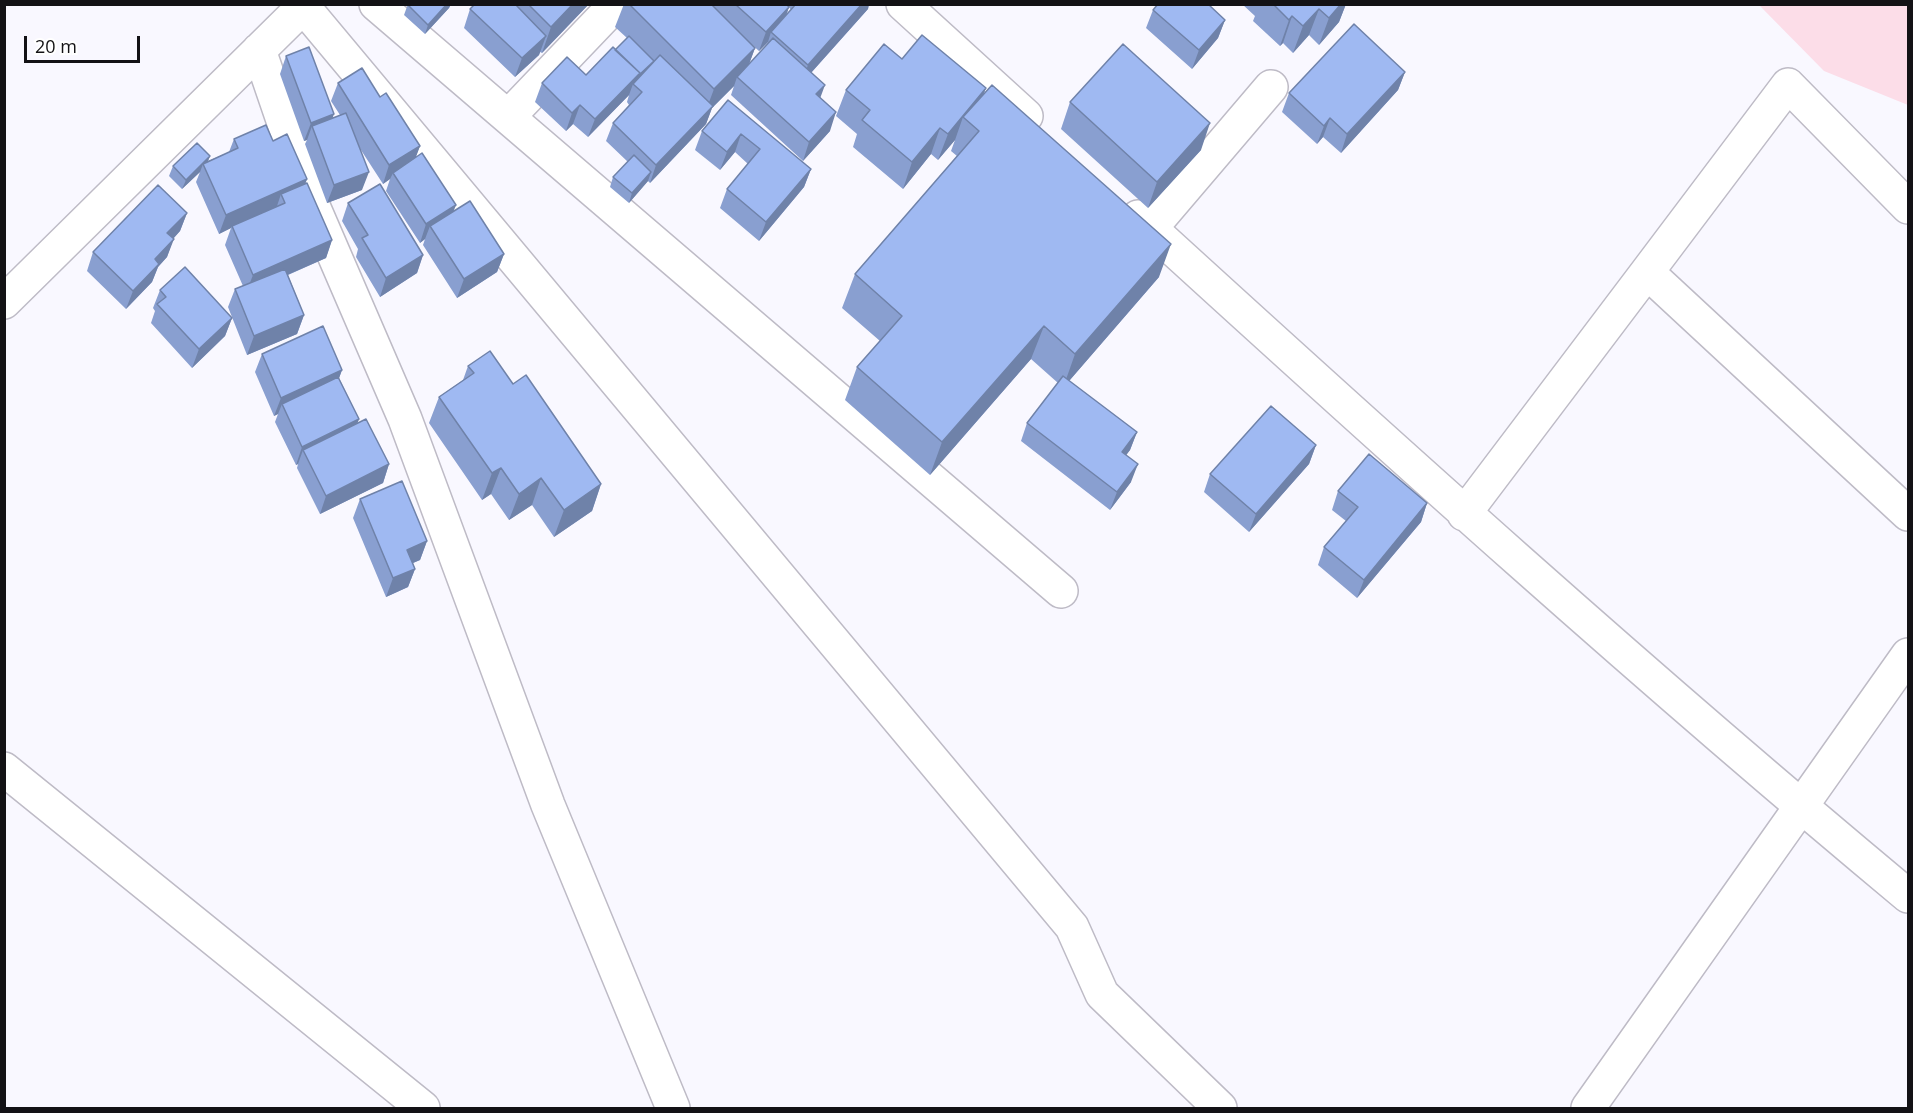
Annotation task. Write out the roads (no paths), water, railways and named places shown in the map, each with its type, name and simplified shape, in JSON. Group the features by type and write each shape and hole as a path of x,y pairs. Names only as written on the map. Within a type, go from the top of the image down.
{"street":[{"path":"376,4 1061,591"},
{"path":"508,117 616,4"},
{"path":"4,302 303,5 1072,927 1102,994 1220,1108"},
{"path":"922,10 1045,134"},
{"path":"259,50 310,199 405,419 548,805 673,1108"},
{"path":"1464,514 1788,85 1908,207"},
{"path":"1150,229 1271,87"},
{"path":"1115,197 1464,514 1801,807 1908,896"},
{"path":"1647,272 1908,514"},
{"path":"1588,1108 1908,655"},
{"path":"4,769 423,1108"}]}
